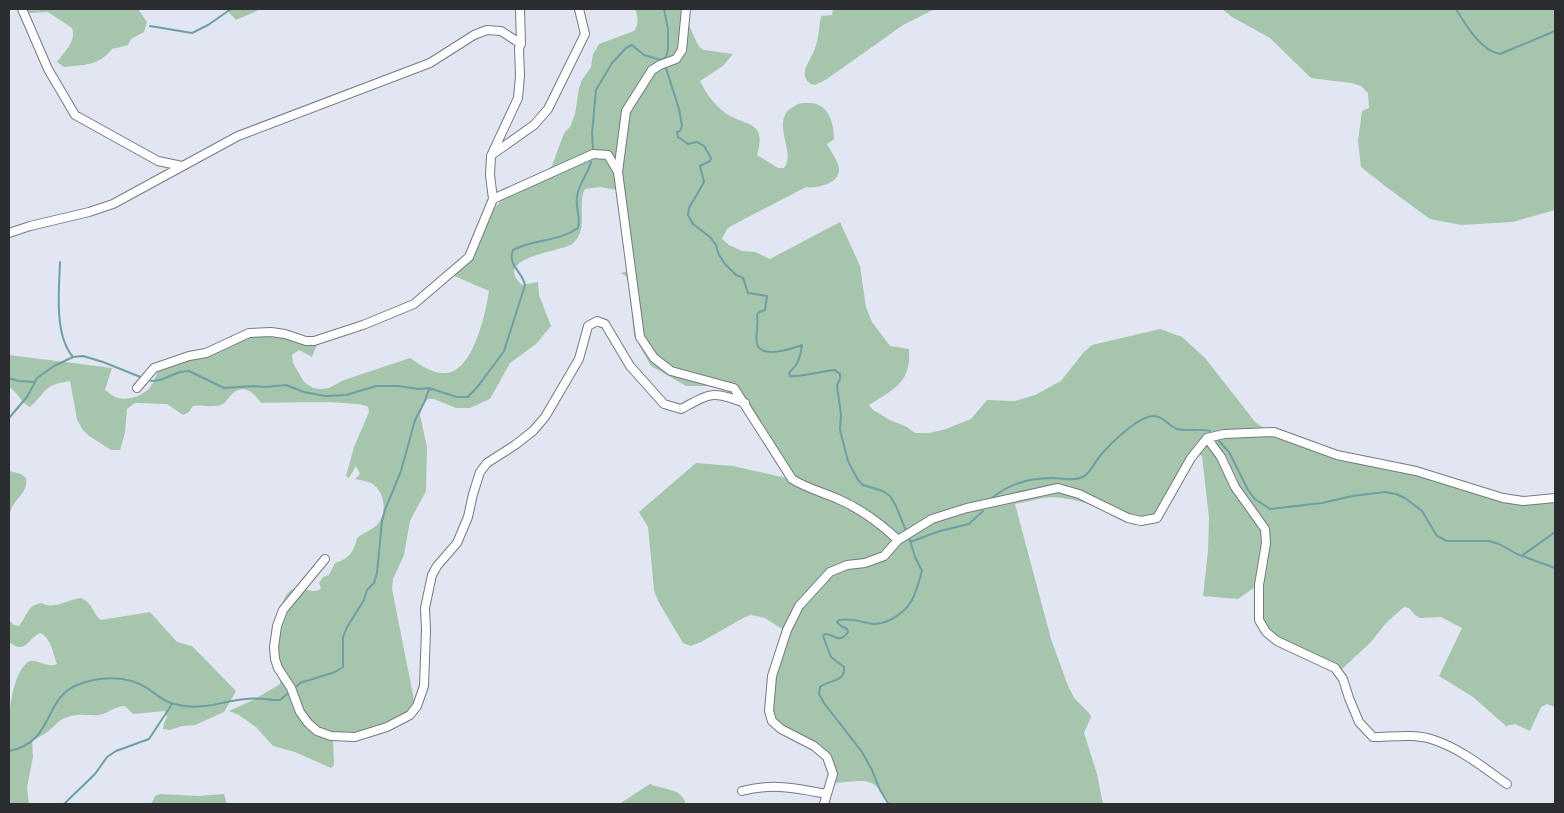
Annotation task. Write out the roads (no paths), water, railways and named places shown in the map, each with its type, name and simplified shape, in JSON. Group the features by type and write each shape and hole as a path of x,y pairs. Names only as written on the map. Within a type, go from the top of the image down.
{"street":[{"path":"22,9 48,69 75,115 158,161 182,166"},
{"path":"136,388 154,368 189,356 206,353 249,334 272,332 306,341 314,341 363,325 414,304 469,257 493,199 490,175 491,156 518,98 521,44 520,9"},
{"path":"491,156 534,125 548,110 585,34 579,9"},
{"path":"686,9 682,50 676,59 652,70 626,111 618,172 640,337 654,358 671,371 734,388 792,479 805,487 838,499 861,511 880,522 898,540"},
{"path":"9,233 113,204 238,136 430,62 474,35 487,30 501,31 521,44"},
{"path":"493,199 593,154 608,154 618,172"},
{"path":"325,559 284,610 277,626 274,647 275,659 278,668 291,688 300,712 308,723 317,730 331,736 356,737 387,727 410,715 418,706 424,686 425,608 432,576 437,566 456,542 468,517 480,472 487,463 533,431 545,417 580,359 588,326 597,321 605,324 630,366 664,404 681,409 708,395 724,395 745,403"},
{"path":"824,804 833,774 827,757 814,746 781,730 772,721 768,711 772,676 787,630 799,606 830,572 847,565 865,563 884,556 898,540 932,519 966,508 1058,488 1079,494 1128,518 1141,521 1157,518 1191,458 1207,438 1224,434 1274,432 1337,455 1416,471 1503,498 1523,500 1555,498"},
{"path":"1207,438 1221,457 1235,487 1265,530 1266,543 1259,585 1259,620 1266,632 1277,641 1335,668 1343,678 1359,722 1373,737 1415,736 1434,739 1463,754 1507,784"},
{"path":"742,791 761,786 774,786 826,794"}],"waterway":[{"path":"150,26 192,33 208,25 231,9"},
{"path":"664,9 668,29 668,50 665,60"},
{"path":"1456,9 1480,42 1486,48 1500,54 1555,31"},
{"path":"593,148 592,133 596,90 612,63 626,48 632,45 644,55 661,60 665,58"},
{"path":"665,65 679,109 682,126 680,131 677,132 678,137 688,144 697,142 704,146 711,158 710,161 700,166 704,182 689,208 688,215 693,224 710,237 725,264 736,275 743,278 748,293 767,296 765,310 757,315 757,344 760,349 777,352 802,345 799,359 789,373 790,376 835,370 840,374 837,385 841,415 840,430 848,461 858,480 863,485 883,491 890,496 906,531"},
{"path":"151,381 189,371 224,388 286,385 304,392 325,396 346,395 376,386 398,386 419,389 429,388 457,397 468,397 504,351 525,285 513,264 513,250 521,246 562,236 578,228 577,196 591,162"},
{"path":"60,262 60,325 67,348 73,357"},
{"path":"9,418 27,397 37,378 54,366 73,357 83,356 143,378"},
{"path":"9,378 18,381 35,382"},
{"path":"297,686 300,683 335,672 343,667 343,637 364,600 367,590 374,583 385,510 401,471 415,420 428,391 432,389"},
{"path":"990,500 1012,486 1036,479 1077,479 1083,477 1117,438 1140,420 1148,417 1160,417 1177,429 1210,431"},
{"path":"1219,441 1229,452 1248,490 1255,499 1270,509 1322,503 1352,496 1385,492 1396,494 1405,498 1422,511 1437,536 1447,541 1489,541 1555,568"},
{"path":"910,542 940,531 969,524 983,511"},
{"path":"1523,555 1555,532"},
{"path":"891,804 888,803 880,790 862,752 819,694 820,687 839,678 844,672 844,667 831,657 823,636 825,634 837,638 845,636 848,632 847,629 837,622 839,620 874,624 888,621 905,610 913,599 922,571 915,557 909,537"},
{"path":"9,751 23,746 34,739 58,700 66,692 77,685 94,680 113,678 131,681 147,688 169,702 192,707 208,706 249,698 280,700 287,694"},
{"path":"64,804 95,774 107,757 116,751 149,739 172,704"}]}
